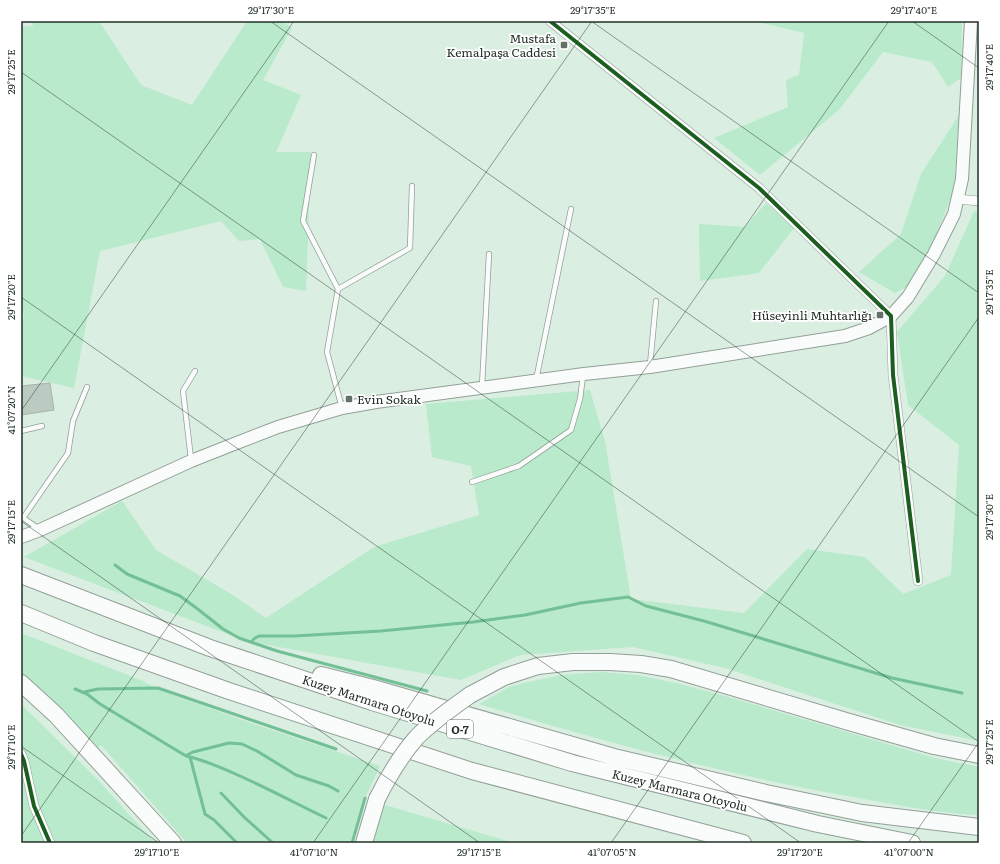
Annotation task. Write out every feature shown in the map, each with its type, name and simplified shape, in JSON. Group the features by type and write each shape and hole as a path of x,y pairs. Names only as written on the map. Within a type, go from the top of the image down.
{"highway":[{"name":"Kuzey Marmara Otoyolu","path":"21,575 210,648 372,702 572,763 818,824 912,843"},
{"path":"21,613 94,643 229,692 472,771 744,843"},
{"path":"210,648 373,688 614,757 766,793 862,813 979,827"},
{"path":"364,843 376,799 400,758 418,737 443,714 470,695 504,677 538,666 573,662 610,662 641,664 671,669 934,746 979,755"},
{"path":"21,684 56,715 173,843"}],"main road":[{"path":"21,537 40,530 191,461 278,426 342,408 376,402 584,374 650,367 845,336 869,328 891,316 908,297 934,254 954,214 962,179 971,21"}],"street":[{"path":"550,21 759,188 891,316 893,375 918,581"},
{"path":"957,199 979,202"},
{"path":"21,754 24,761 34,806 50,843"}],"lane":[{"path":"314,155 304,221 338,289 327,352 342,408"},
{"path":"338,289 410,248 412,186"},
{"path":"535,381 571,209"},
{"path":"482,388 489,254"},
{"path":"650,367 656,301"},
{"path":"191,461 183,391 194,371"},
{"path":"472,482 519,466 571,430 580,399 584,374"},
{"path":"40,530 22,517 68,453 73,421 87,387"},
{"path":"21,431 42,426"}],"green space":[{"path":"32,21 99,21 141,85 192,105 247,21 282,21 292,28 263,80 301,95 276,152 311,152 306,291 283,287 260,239 239,241 221,221 100,251 74,388 21,376 21,335 24,314 21,311 21,27 33,26"},
{"path":"753,21 962,21 961,78 948,87 932,62 883,52 839,110 760,175 714,138 788,107 786,80 799,75 804,33"},
{"path":"959,115 954,190 918,281 895,293 859,272 901,234 921,174"},
{"path":"766,203 794,228 759,273 700,281 699,224 745,227"},
{"path":"974,211 979,212 979,741 900,725 725,668 633,647 520,655 461,680 246,641 24,557 122,501 156,550 233,595 266,618 374,547 479,515 471,466 432,457 426,404 590,390 605,441 631,599 744,613 807,549 865,557 903,594 951,575 959,445 908,405 897,332 945,276"},
{"path":"21,633 143,681 159,690 257,725 380,766 366,796 364,795 350,843 187,843 101,745 97,748 21,673"},
{"path":"601,672 637,675 680,684 935,758 979,767 979,815 910,807 750,777 614,743 479,704 509,687 524,683 561,675"},
{"path":"21,704 97,779 155,843 21,843"},
{"path":"385,805 514,843 373,843"}],"building":[{"path":"50,383 54,410 21,415 21,386"}],"waterway":[{"path":"115,565 127,574 180,596 223,629 239,638 277,651 427,691"},
{"path":"251,642 259,636 294,636 381,631 473,622 525,615 581,603 628,597 646,606 704,621 892,678 962,693"},
{"path":"84,692 98,689 158,688 336,749"},
{"path":"75,689 87,694 100,704 186,756 227,770 326,818"},
{"path":"187,755 193,752 229,743 242,744 257,751 296,775 329,786 338,791"},
{"path":"190,757 205,814 214,820 237,843"},
{"path":"221,793 244,817 273,843"},
{"path":"352,843 365,798"}],"cycle path":[{"path":"550,21 759,188 891,316 893,375 918,581"},
{"path":"21,754 24,761 34,806 50,843"}],"place":[{"name":"Mustafa Kemalpaşa Caddesi","path":"564,45"},
{"name":"Hüseyinli Muhtarlığı","path":"880,315"},
{"name":"Evin Sokak","path":"349,399"}]}
